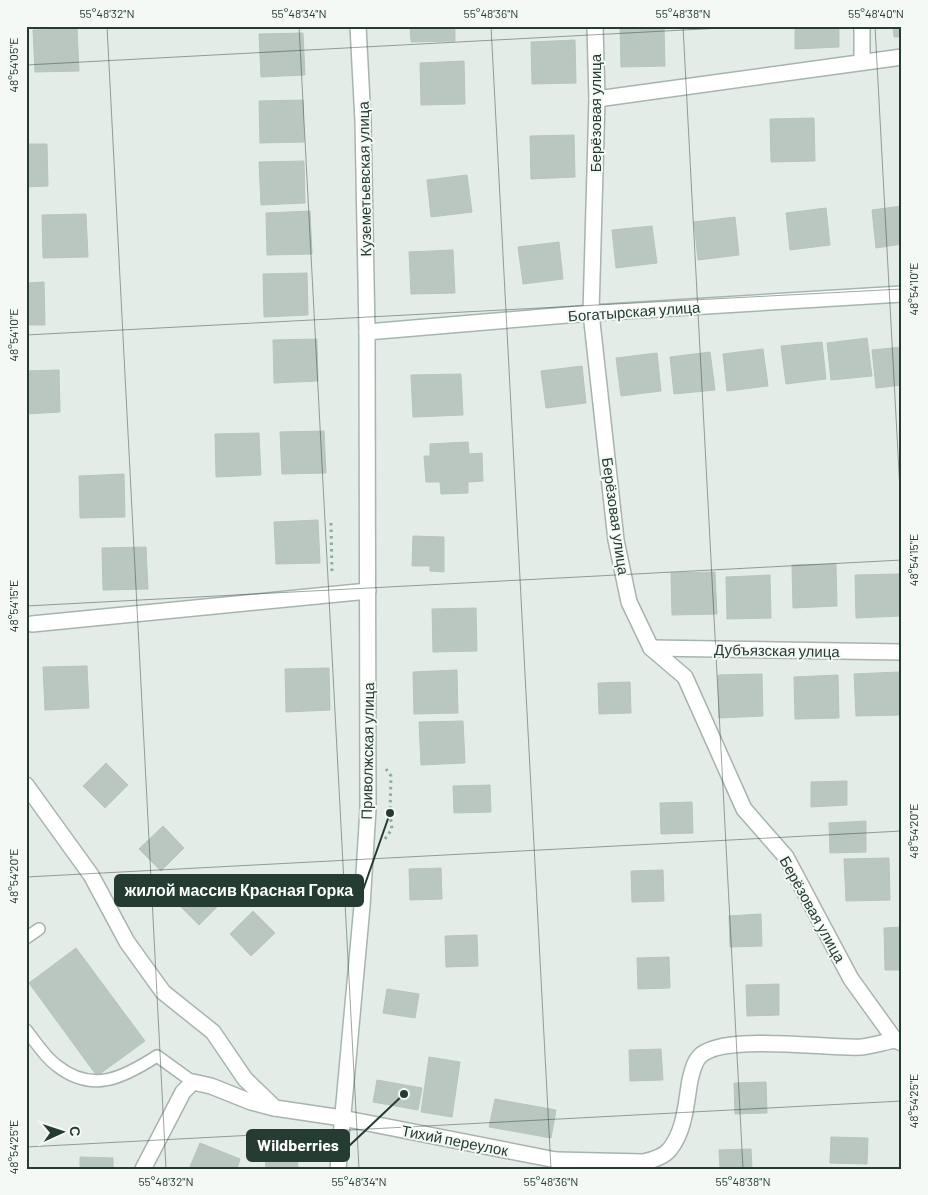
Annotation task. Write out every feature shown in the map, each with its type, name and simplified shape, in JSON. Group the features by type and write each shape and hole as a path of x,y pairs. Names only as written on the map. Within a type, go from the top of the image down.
{"street":[{"name":"Куземетьевская улица","path":"358,26 363,121 367,332"},
{"name":"Берёзовая улица","path":"595,26 597,99 592,313 616,540 629,602 651,648 685,677 744,809 786,857 851,979 898,1041"},
{"path":"862,26 862,61"},
{"path":"597,99 902,57"},
{"name":"Богатырская улица","path":"367,332 592,313 902,294"},
{"name":"Приволжская улица","path":"338,1169 362,906 368,809 367,332"},
{"path":"28,626 368,591"},
{"name":"Дубъязская улица","path":"651,648 902,652"},
{"path":"26,785 90,875 127,942 163,992 213,1032 245,1080 275,1108"},
{"name":"Тихий переулок","path":"193,1082 211,1086 251,1102 275,1108 342,1118 560,1165 643,1162 657,1158 670,1150 682,1126 692,1070 700,1056 715,1047 780,1044 861,1046 898,1041"},
{"path":"143,1169 183,1092 193,1082"}],"lane":[{"path":"26,938 39,930"},
{"path":"26,1030 55,1065 78,1078 99,1082 116,1078 134,1071 157,1056 193,1082"}],"path":[{"path":"331,523 332,573"}],"building":[{"path":"410,26 455,26 455,41 411,42"},
{"path":"620,26 664,26 665,66 621,67"},
{"path":"795,26 839,26 839,47 795,49"},
{"path":"893,26 902,26 902,37 894,37"},
{"path":"77,29 79,71 35,72 33,30"},
{"path":"303,33 305,75 261,77 259,34"},
{"path":"575,40 576,83 532,84 531,42"},
{"path":"464,61 465,104 421,105 420,63"},
{"path":"303,100 304,142 260,143 259,101"},
{"path":"814,118 815,161 771,162 770,119"},
{"path":"574,135 575,177 531,179 530,136"},
{"path":"26,144 47,144 48,186 26,187"},
{"path":"304,161 305,203 261,205 259,162"},
{"path":"467,175 472,212 431,217 427,180"},
{"path":"902,206 902,244 876,248 872,210"},
{"path":"826,208 830,245 790,250 786,213"},
{"path":"310,211 312,254 267,255 266,213"},
{"path":"86,214 88,257 43,258 42,215"},
{"path":"735,217 739,255 698,260 694,222"},
{"path":"652,226 657,263 616,268 612,230"},
{"path":"559,242 563,279 523,284 518,247"},
{"path":"453,250 455,293 411,294 409,252"},
{"path":"307,273 308,315 264,317 263,274"},
{"path":"44,282 45,325 26,325 26,283"},
{"path":"867,338 872,376 831,380 827,343"},
{"path":"317,339 318,381 274,383 273,340"},
{"path":"822,342 826,379 786,384 781,346"},
{"path":"902,347 902,385 876,388 872,350"},
{"path":"763,349 768,386 727,391 723,354"},
{"path":"710,352 715,390 674,394 670,357"},
{"path":"657,353 661,391 621,396 616,358"},
{"path":"582,366 586,403 546,408 541,371"},
{"path":"59,370 60,412 26,414 26,371"},
{"path":"461,374 463,415 413,417 411,375"},
{"path":"324,431 326,473 282,474 280,432"},
{"path":"259,433 261,475 216,477 215,434"},
{"path":"468,442 469,454 482,453 483,481 468,482 468,493 441,494 440,482 426,482 424,456 430,456 430,444"},
{"path":"124,474 125,517 80,518 79,476"},
{"path":"318,520 320,563 276,564 274,522"},
{"path":"413,536 444,537 444,572 430,571 430,566 412,566"},
{"path":"146,547 148,589 103,590 102,548"},
{"path":"836,564 837,606 793,608 792,565"},
{"path":"715,572 717,614 672,615 671,573"},
{"path":"899,574 900,616 856,618 855,575"},
{"path":"770,575 771,618 727,619 726,577"},
{"path":"476,608 477,651 433,652 432,609"},
{"path":"87,666 89,708 45,710 43,667"},
{"path":"329,668 330,710 286,712 285,669"},
{"path":"457,670 458,713 414,714 413,672"},
{"path":"899,672 900,715 856,716 854,674"},
{"path":"762,674 763,716 719,718 718,675"},
{"path":"838,675 839,718 795,719 794,677"},
{"path":"630,682 631,713 599,714 598,683"},
{"path":"463,721 465,763 421,765 419,722"},
{"path":"106,763 128,785 105,808 83,786"},
{"path":"847,781 847,805 811,807 811,782"},
{"path":"490,785 491,812 454,813 453,786"},
{"path":"692,802 693,833 661,834 660,803"},
{"path":"866,821 866,852 830,853 829,823"},
{"path":"163,826 184,848 161,871 139,849"},
{"path":"889,858 890,900 846,901 844,859"},
{"path":"441,868 442,899 410,900 409,869"},
{"path":"663,870 664,901 632,902 631,871"},
{"path":"200,880 222,902 199,925 177,903"},
{"path":"253,911 275,933 251,956 230,934"},
{"path":"761,914 762,946 730,947 729,916"},
{"path":"902,927 902,970 885,970 884,928"},
{"path":"477,935 478,966 446,967 445,936"},
{"path":"76,948 145,1041 97,1076 29,983"},
{"path":"669,957 670,988 638,989 637,958"},
{"path":"779,984 779,1015 747,1016 746,985"},
{"path":"387,989 419,994 415,1018 383,1013"},
{"path":"661,1049 663,1080 630,1081 629,1050"},
{"path":"429,1057 460,1062 452,1117 421,1112"},
{"path":"377,1080 422,1088 418,1110 373,1102"},
{"path":"766,1082 767,1113 735,1114 734,1083"},
{"path":"495,1099 556,1110 551,1138 489,1127"},
{"path":"831,1137 868,1138 867,1164 830,1163"},
{"path":"200,1143 240,1159 237,1169 189,1169"},
{"path":"751,1149 752,1169 720,1169 719,1150"},
{"path":"297,1152 298,1169 266,1169 265,1153"},
{"path":"80,1157 113,1158 113,1169 80,1169"}],"place":[{"name":"жилой массив Красная Горка","path":"390,813"},
{"name":"Wildberries","path":"404,1094"}]}
